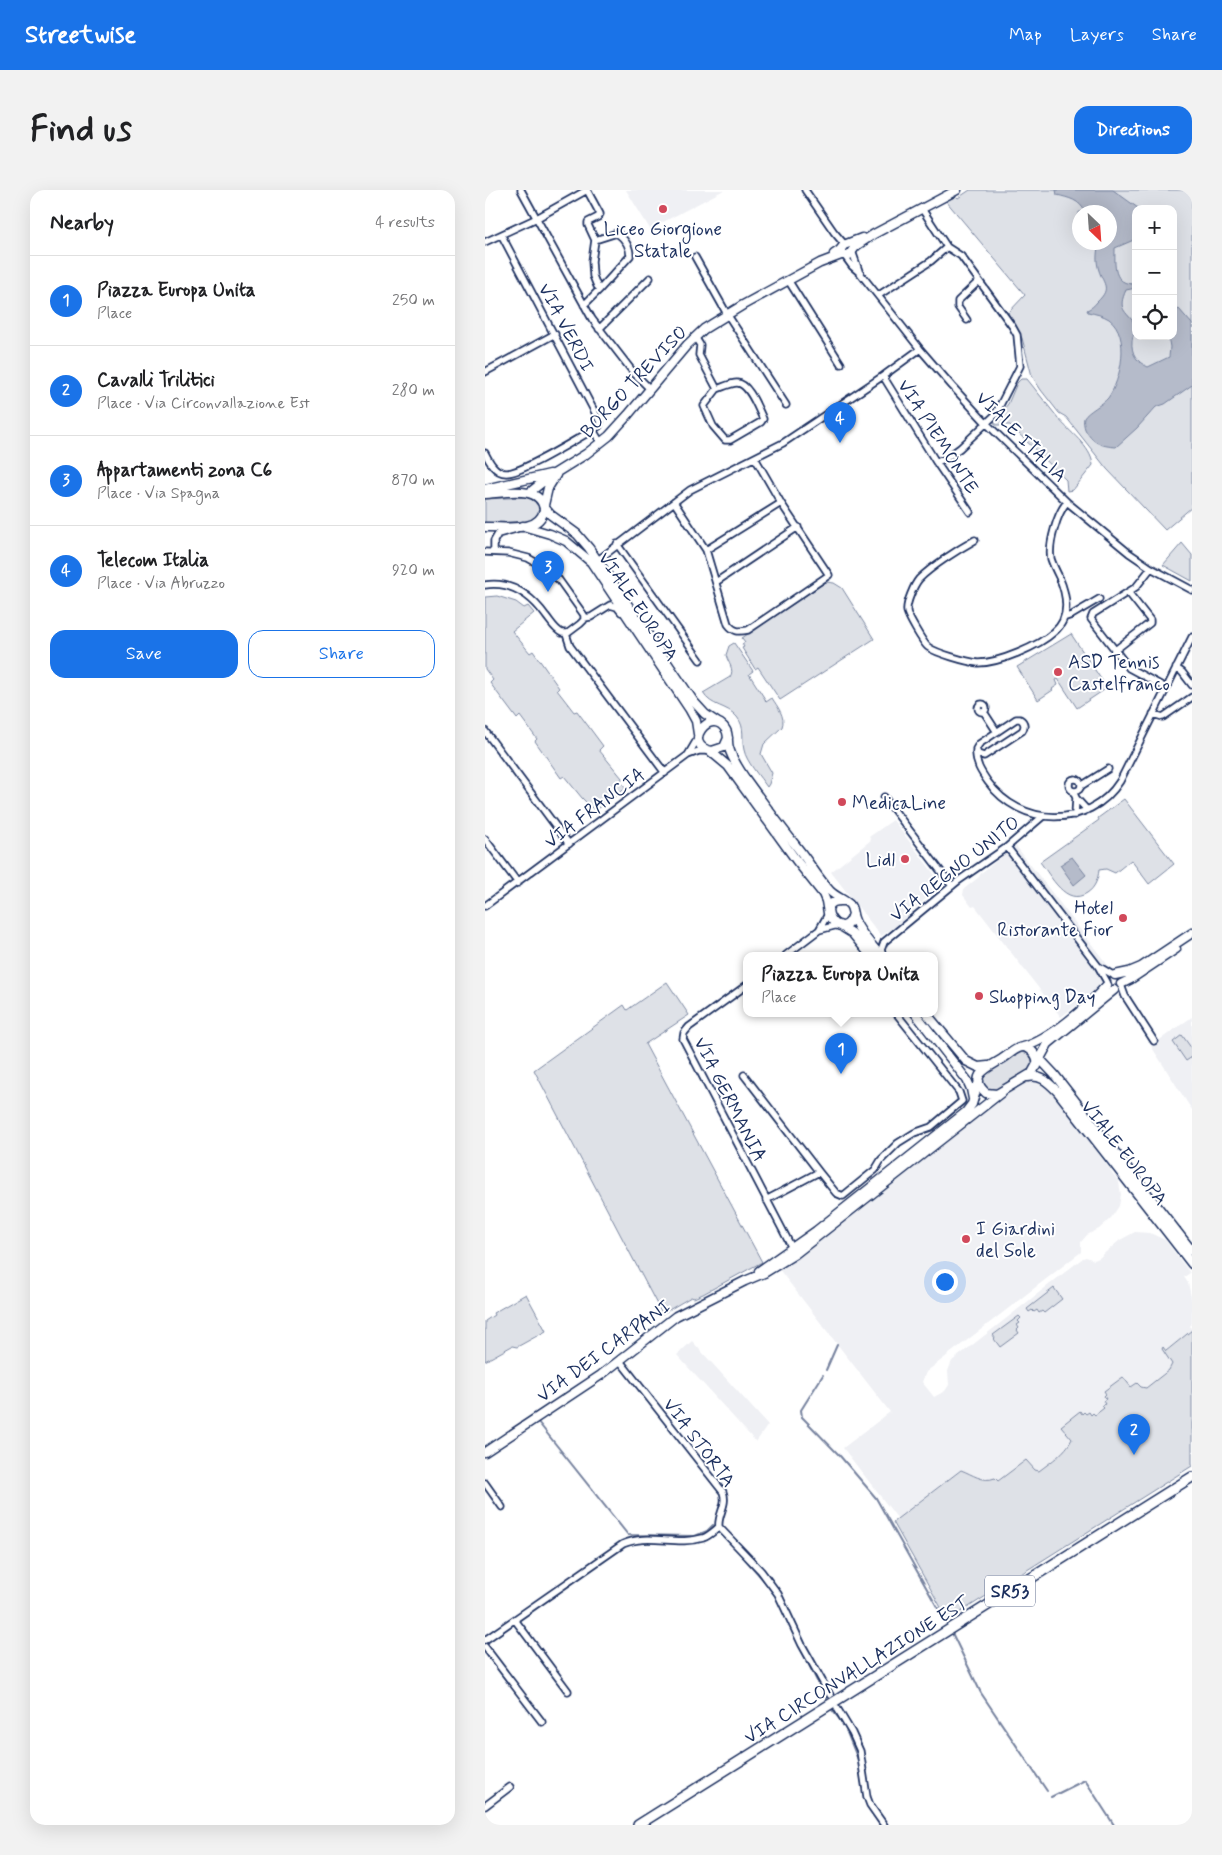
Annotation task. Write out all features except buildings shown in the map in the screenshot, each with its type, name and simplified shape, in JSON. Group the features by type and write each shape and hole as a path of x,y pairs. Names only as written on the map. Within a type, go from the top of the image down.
{"main road":[{"name":"VIA CIRCONVALLAZIONE EST","path":"638,1825 1190,1478"}],"street":[{"path":"521,190 599,329 633,372 650,389"},
{"path":"513,229 587,190 600,214 588,222 595,240 592,261 593,276 600,289"},
{"name":"VIALE ITALIA","path":"805,190 860,273 919,348 987,424 1067,502 1113,541 1151,568 1192,590"},
{"name":"BORGO TREVISO","path":"529,493 601,443 621,423 680,352 695,337 727,314 957,190"},
{"path":"485,242 502,236 530,216 529,205"},
{"path":"922,209 947,247 961,256 1012,326 1017,335 1020,366 995,415 975,436 945,459 936,462"},
{"path":"584,305 630,256 630,249 623,238 617,233 595,240"},
{"name":"VIA VERDI","path":"502,236 599,419 599,426 593,430"},
{"path":"879,296 931,261 947,247"},
{"path":"695,257 727,314 786,405"},
{"path":"599,329 650,278"},
{"path":"788,280 841,364"},
{"path":"967,320 958,307 958,300 979,281"},
{"path":"485,372 555,334"},
{"path":"695,337 700,345 699,355 717,389"},
{"path":"598,560 674,502 703,484 791,438 883,376 919,348"},
{"name":"VIA PIEMONTE","path":"883,376 936,462 970,512"},
{"path":"741,383 752,395 763,419 761,422 730,440 725,440 713,426 704,406 717,389 741,383"},
{"path":"485,453 493,468 505,474 522,470 593,430 601,443"},
{"path":"674,502 705,550 716,582 725,618 731,629 741,632 748,630 829,575 781,503 755,458"},
{"path":"485,489 562,470"},
{"name":"BORGO TREVISO","path":"544,506 547,492 554,477 562,470"},
{"path":"547,492 549,507 556,518"},
{"path":"485,494 529,493"},
{"name":"VIALE EUROPA","path":"529,493 539,497 550,514 577,534 598,560 694,702 705,714 725,729 729,749 734,761 757,795 829,889 850,905 858,926 879,952"},
{"path":"975,540 919,580 907,605 907,612 927,646 941,653 976,663 1007,656 1035,644 1053,633 1063,623 1067,613 1064,592 1051,559 1050,547 1059,516 1067,502"},
{"path":"705,550 781,503"},
{"path":"485,527 532,525 543,516 544,506"},
{"path":"509,531 522,526"},
{"name":"VIALE EUROPA","path":"522,526 546,533 573,546 591,562 695,718 701,746 728,766 823,894 827,902 831,921 851,933 867,952"},
{"path":"716,582 798,527"},
{"path":"494,551 494,541 501,532 546,533"},
{"path":"617,544 699,660"},
{"path":"485,552 494,551 528,558 551,572 563,584 582,609 584,618 582,623 566,634"},
{"path":"1151,568 1136,587 1093,614 1091,619 1129,668 1166,688"},
{"path":"485,584 501,584 520,590 537,604 558,631 566,634"},
{"path":"1115,651 1150,623 1150,620 1129,592"},
{"path":"1065,617 1099,599"},
{"path":"584,618 591,617 608,606 616,607 637,637 653,654"},
{"path":"566,634 570,646 665,773"},
{"path":"976,751 980,756 987,754 1022,731 1024,724 1021,720 1017,719 979,744 976,751 977,762 993,788 1008,803 1024,812 1042,817 1075,815 1087,810 1103,800 1117,786 1192,637"},
{"path":"1176,668 1182,672 1192,685"},
{"path":"1153,714 1163,716 1192,697"},
{"path":"984,712 997,732"},
{"path":"699,736 705,724 718,723"},
{"path":"485,731 569,844"},
{"name":"VIA FRANCIA","path":"688,755 699,736"},
{"path":"709,751 717,751 722,748 728,738"},
{"name":"VIA FRANCIA","path":"485,906 688,755 699,751 709,751"},
{"path":"982,772 982,761 987,754"},
{"path":"1073,791 1077,791 1081,786 1108,769"},
{"path":"1081,786 1077,779 1071,780 1069,783 1069,787 1076,798 1087,810"},
{"path":"884,797 952,886"},
{"path":"1075,815 1076,798"},
{"name":"VIA REGNO UNITO","path":"881,952 884,942 952,886 1007,847 1042,817"},
{"path":"485,839 518,883"},
{"path":"1007,847 1098,966 1125,996 1155,1041"},
{"path":"819,930 833,903 843,901"},
{"path":"790,952 819,930 848,923 853,914"},
{"name":"VIA REGNO UNITO","path":"858,926 872,941 884,942"},
{"path":"1114,986 1108,978 1141,967 1192,933"},
{"path":"930,1017 966,1062 978,1067 990,1065 1017,1048 1043,1039 1114,986 1131,979 1192,939"},
{"path":"1038,1060 1045,1048 1055,1038 1114,986 1120,978 1098,966"},
{"name":"VIA GERMANIA","path":"743,988 689,1027 684,1033 683,1038 766,1200 796,1248"},
{"path":"744,1075 836,1193 843,1196 875,1170 881,1160 898,1143 913,1133 931,1127 962,1101 959,1092 899,1017"},
{"path":"918,1017 967,1080 972,1091 973,1102"},
{"name":"VIALE EUROPA","path":"1023,1047 1029,1049 1054,1074 1192,1251"},
{"path":"1045,1048 1044,1058 1054,1074"},
{"name":"VIA DEI CARPANI","path":"745,1281 796,1248 815,1239 1002,1092 1032,1073 1038,1060"},
{"name":"VIA DEI CARPANI","path":"485,1452 592,1382 673,1318 771,1269 841,1210 964,1114 973,1102 980,1086 982,1071 990,1065"},
{"name":"VIALE EUROPA","path":"1023,1078 1033,1076 1041,1078 1057,1092 1192,1264"},
{"path":"967,1080 980,1086 990,1094 1002,1092"},
{"path":"766,1200 819,1172"},
{"name":"VIA DEI CARPANI","path":"815,1239 813,1236 838,1217 841,1210"},
{"name":"VIA STORTA","path":"620,1361 723,1492 725,1502 719,1527"},
{"path":"485,1483 502,1507"},
{"path":"485,1640 623,1544 643,1540 697,1540 707,1537 719,1527 761,1571 778,1594 802,1645 830,1695"},
{"path":"515,1620 568,1691"},
{"path":"485,1647 542,1722"},
{"path":"837,1708 852,1732 860,1751 867,1797 884,1825"},
{"path":"485,1806 510,1787"}],"shaded area":[{"name":"Liceo Giorgione Statale","path":"626,190 724,190 650,229"},
{"path":"970,190 1192,190 1192,507 1165,530 1107,469 1066,417 1059,413 1032,376 1022,338 1008,313 1025,295 946,201 956,196 958,198"},
{"path":"1021,379 1027,379 1058,418 1084,445 1091,458 1093,465 1073,490 1067,491 1066,480 1010,425 996,425 994,422 1008,404 1017,383"},
{"path":"530,497 537,503 539,509 534,519 530,521 485,523 485,499"},
{"path":"1182,543 1192,555 1192,581 1163,565"},
{"path":"826,582 834,583 842,588 874,639 780,700 758,667 755,669 742,648 744,647 742,644 745,642 742,638"},
{"path":"497,596 516,602 524,608 528,606 534,613 512,631 530,653 533,651 559,688 557,690 574,712 577,711 603,746 599,750 622,778 621,782 626,788 595,811 564,776 561,778 520,716 517,719 490,683 493,680 485,669 485,597"},
{"name":"ASD Tennis Castelfranco","path":"1071,634 1107,688 1077,708 1058,679 1056,680 1058,685 1038,700 1017,667"},
{"path":"734,643 753,671 749,674 766,702 772,698 783,719 782,727 764,744 761,754 772,773 767,787 745,754 740,721 729,710 706,698 703,693 730,677 731,669 726,655 729,646"},
{"path":"1124,799 1174,864 1149,884 1131,860 1115,873 1106,869 1099,870 1096,883 1087,893 1072,896 1066,893 1054,882 1040,862 1099,820 1098,818"},
{"path":"893,820 942,884 896,926 881,936 831,872 871,840 869,837"},
{"path":"1016,846 1110,968 1092,995 1061,1017 975,906 972,907 963,895 964,889 979,877 981,873"},
{"path":"667,982 689,1015 645,1044 762,1262 703,1294 694,1298 691,1297 662,1314 534,1070 624,1005 627,1010"},
{"path":"1192,1017 1192,1110 1151,1046"},
{"path":"1182,1035 1192,1049 1192,1057 1186,1061 1173,1042"},
{"path":"1021,1051 1029,1053 1033,1059 1029,1071 1014,1078 997,1090 987,1088 983,1078 989,1070"},
{"path":"1032,1079 1042,1082 1059,1098 1085,1131 1092,1145 1119,1182 1121,1195 1119,1206 1111,1218 1099,1229 1087,1235 1081,1242 1081,1252 926,1372 922,1382 934,1397 945,1391 949,1385 948,1371 952,1361 1083,1258 1086,1257 1094,1260 1099,1258 1120,1240 1135,1232 1150,1233 1165,1240 1190,1273 1184,1277 1188,1283 1192,1301 1192,1323 1190,1326 1192,1330 1165,1351 1172,1364 1169,1370 1146,1388 1141,1387 1137,1383 1089,1420 1066,1446 1065,1452 1039,1471 1035,1470 1026,1460 997,1481 981,1479 961,1470 898,1519 843,1448 890,1412 778,1268 1014,1087"},
{"path":"1054,1288 1062,1299 1044,1313 1042,1311 1039,1313 1037,1310 1029,1312 1027,1309"},
{"path":"526,1294 546,1331 517,1347 512,1346 485,1361 485,1321 494,1315 493,1313"},
{"path":"1019,1316 1021,1318 1018,1321 1020,1323 1017,1325 1019,1328 1017,1330 1019,1333 1000,1347 993,1335"},
{"path":"1192,1330 1192,1466 948,1620 893,1522 961,1470 982,1479 995,1478 998,1481 1026,1460 1035,1470 1039,1471 1062,1453 1072,1439 1061,1426 1080,1411 1082,1414 1089,1412 1091,1415 1093,1413 1095,1415 1104,1408 1102,1406 1105,1404 1103,1401 1106,1399 1104,1396 1106,1394 1104,1391 1123,1377 1131,1387 1137,1383 1141,1387 1146,1388 1169,1370 1172,1364 1162,1349 1163,1347 1166,1351"},
{"path":"692,1341 768,1425 756,1442 677,1355"}],"water":[{"path":"1056,190 1113,190 1134,205 1132,205 1132,241 1117,247 1117,205 1080,205 1077,202 1057,195"},
{"path":"1098,250 1115,250 1115,267 1119,278 1132,284 1132,289 1126,290 1122,306 1132,320 1132,346 1134,354 1141,363 1148,367 1169,357 1169,340 1177,340 1177,310 1179,309 1192,324 1192,385 1165,404 1156,407 1116,447 1101,445 1094,441 1085,429 1084,422 1086,415 1105,401 1113,390 1122,358 1122,346 1116,326 1109,319 1087,310 1094,306 1102,297 1105,289 1098,267"},
{"path":"1072,857 1086,875 1074,885 1060,865"}],"waterway":[{"path":"826,1370 837,1345"},
{"path":"823,1375 801,1410 802,1417 840,1456 876,1498 945,1621"},
{"path":"538,1422 628,1535 695,1536 707,1531 713,1525"},
{"path":"745,1559 773,1591"},
{"path":"952,1633 981,1693 1047,1791"},
{"path":"801,1649 826,1699"},
{"path":"832,1710 844,1725 859,1762"},
{"path":"860,1767 864,1796"},
{"path":"1051,1797 1085,1780 1114,1825"},
{"path":"866,1803 880,1825"}],"place":[{"name":"Liceo Giorgione Statale","path":"663,209"},
{"name":"Telecom Italia","path":"840,443"},
{"name":"Appartamenti zona C6","path":"548,592"},
{"name":"ASD Tennis Castelfranco","path":"1058,672"},
{"name":"MedicaLine","path":"842,802"},
{"name":"Lidl","path":"905,859"},
{"name":"Hotel Ristorante Fior","path":"1123,918"},
{"name":"Shopping Day","path":"979,996"},
{"name":"Piazza Europa Unita","path":"841,1074"},
{"name":"I Giardini del Sole","path":"966,1239"},
{"name":"Cavalli Trilitici","path":"1134,1455"}]}
